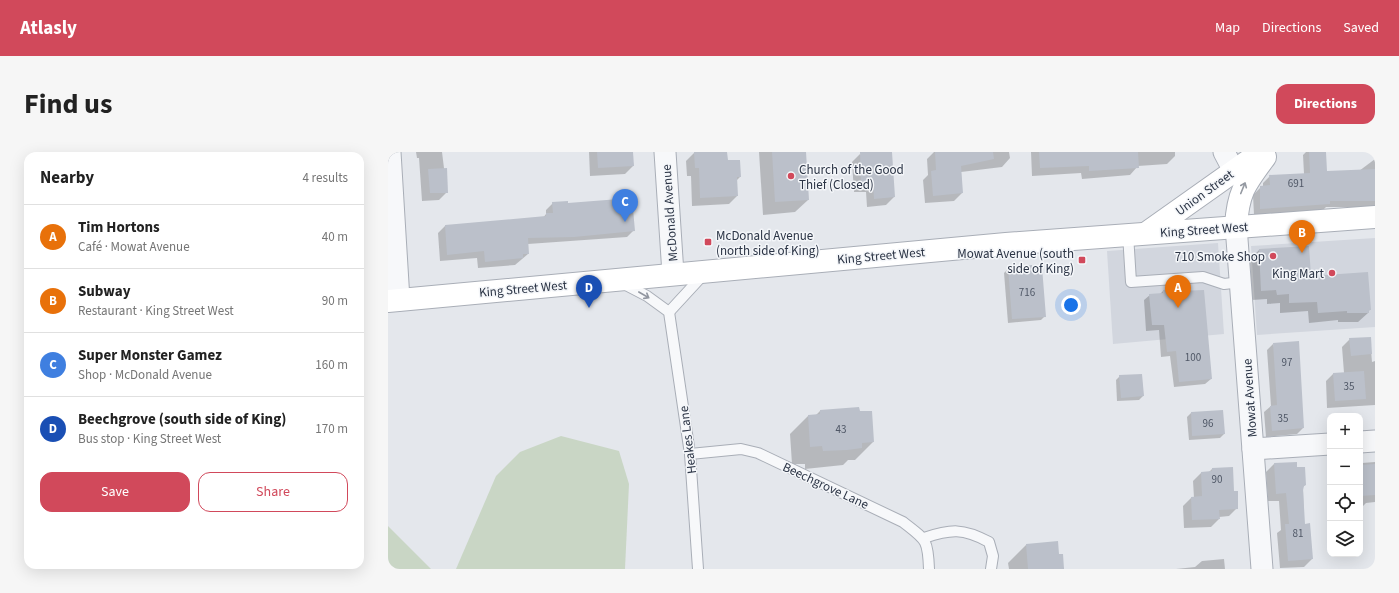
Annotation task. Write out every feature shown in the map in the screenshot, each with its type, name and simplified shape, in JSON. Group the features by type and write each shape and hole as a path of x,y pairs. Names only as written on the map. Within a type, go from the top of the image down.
{"main road":[{"name":"Union Street","path":"1137,234 1261,152"},
{"name":"Union Street","path":"1236,226 1238,202 1243,189 1269,152"},
{"name":"King Street West","path":"394,300 1006,244 1375,216"}],"street":[{"path":"390,152 394,300"},
{"name":"McDonald Avenue","path":"665,152 673,274"},
{"path":"1224,152 1234,171"},
{"name":"Mowat Avenue","path":"1236,226 1262,569"},
{"path":"1363,442 1375,441"},
{"path":"1253,450 1327,444"}],"lane":[{"path":"1137,234 1131,282 1203,277 1224,284 1240,282"},
{"path":"616,280 647,296 669,312 707,271"},
{"name":"Heakes Lane","path":"669,312 690,454 698,569"},
{"name":"Beechgrove Lane","path":"690,454 741,450 758,453 903,522 924,538"},
{"path":"929,569 928,551 924,538 939,533 960,530 975,534 989,542 993,556 991,569"}],"shaded area":[{"path":"1375,238 1375,327 1257,335 1251,246"},
{"path":"1218,243 1224,334 1113,344 1107,251"}],"green space":[{"path":"561,436 619,451 629,484 625,569 456,569 496,476 520,452"},
{"path":"388,526 431,569 388,569"}],"building":[{"path":"597,152 633,152 634,166 598,168"},
{"path":"694,152 727,152 728,160 740,160 741,177 737,177 738,196 700,198 699,168 695,168"},
{"name":"Church of the Good Thief (Closed)","path":"772,152 806,152 809,200 775,202"},
{"path":"860,152 892,152 895,197 874,199 873,184 861,185"},
{"path":"935,152 993,152 994,159 961,166 963,193 933,196 931,171 936,170"},
{"path":"1039,152 1138,152 1139,168 1089,171 1089,166 1040,168"},
{"path":"1309,152 1326,152 1327,171 1375,169 1375,201 1330,201 1330,204 1260,209 1260,186 1270,185 1269,175 1310,173"},
{"path":"447,168 448,193 430,193 428,169"},
{"path":"632,198 635,231 574,237 528,238 529,254 523,254 523,258 485,262 484,251 447,255 445,225 546,216 546,213 553,213 552,202 568,201 568,203"},
{"path":"1309,246 1311,276 1368,272 1371,310 1369,310 1369,313 1347,313 1347,311 1318,313 1317,302 1289,303 1289,294 1277,295 1276,290 1261,291 1259,249"},
{"path":"1032,265 1032,267 1042,267 1046,317 1012,319 1008,268"},
{"path":"1179,288 1179,291 1204,290 1212,379 1179,382 1176,351 1167,352 1164,325 1152,325 1149,294 1163,293 1163,290"},
{"path":"1371,337 1372,354 1351,356 1349,338"},
{"path":"1299,341 1304,428 1272,431 1270,406 1277,405 1273,343"},
{"path":"1364,371 1366,399 1335,401 1333,373"},
{"path":"1142,374 1144,396 1121,398 1119,375"},
{"path":"859,407 860,411 872,411 874,442 862,443 862,448 847,450 823,451 822,446 810,447 808,415 820,414 820,410"},
{"path":"1223,410 1225,434 1192,436 1191,412"},
{"path":"1297,462 1297,467 1305,467 1306,485 1304,486 1303,490 1305,524 1310,523 1313,559 1288,561 1285,524 1289,524 1286,493 1276,494 1274,463"},
{"path":"1375,464 1375,495 1363,496 1363,465"},
{"path":"1233,467 1234,491 1238,491 1238,509 1219,510 1220,519 1192,520 1191,497 1202,496 1201,472 1212,471 1212,468"},
{"path":"1058,541 1059,554 1063,554 1064,569 1028,569 1026,544"}],"place":[{"name":"Church of the Good Thief (Closed)","path":"791,176"},
{"name":"Super Monster Gamez","path":"625,222"},
{"name":"McDonald Avenue (north side of King)","path":"708,242"},
{"name":"Subway","path":"1302,253"},
{"name":"710 Smoke Shop","path":"1273,256"},
{"name":"Mowat Avenue (south side of King)","path":"1082,260"},
{"name":"King Mart","path":"1332,273"},
{"name":"Beechgrove (south side of King)","path":"589,308"},
{"name":"Tim Hortons","path":"1178,308"}]}
